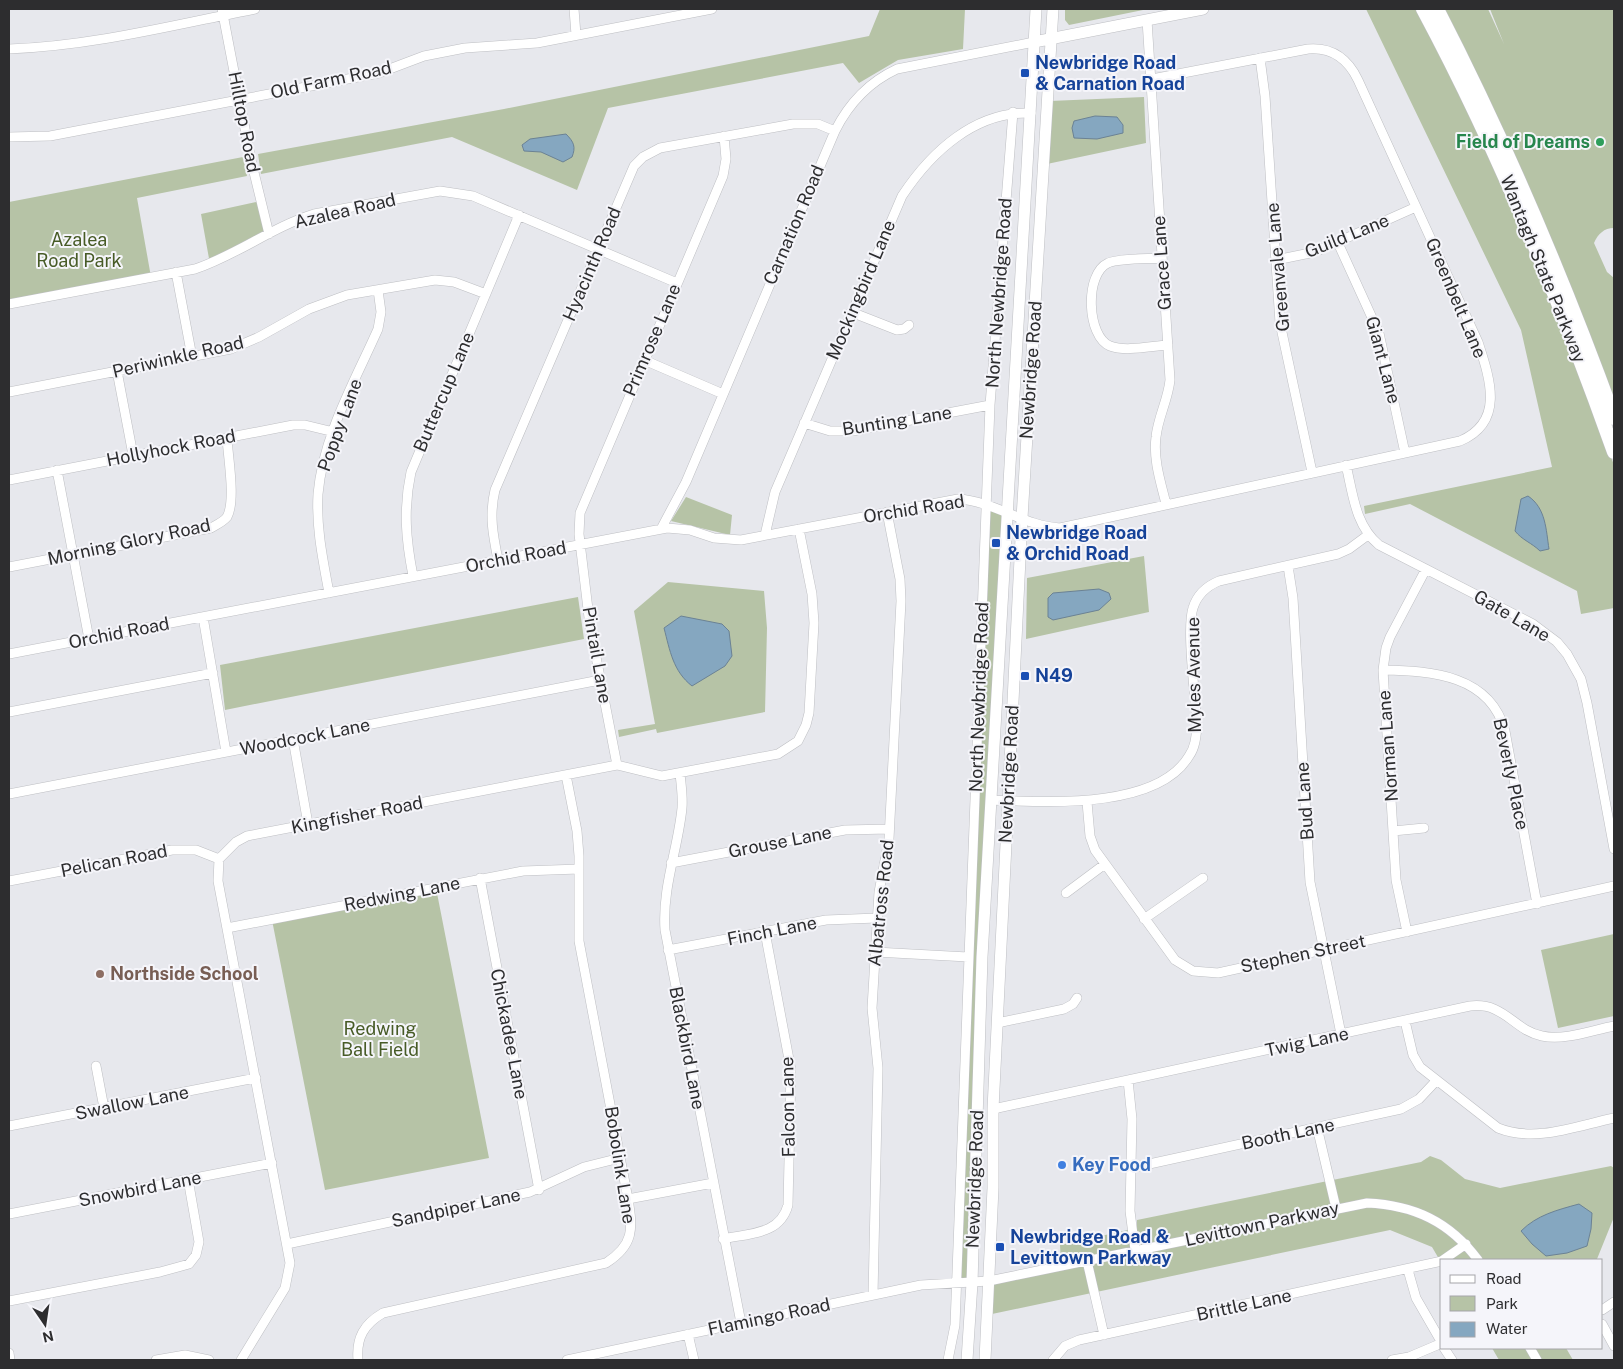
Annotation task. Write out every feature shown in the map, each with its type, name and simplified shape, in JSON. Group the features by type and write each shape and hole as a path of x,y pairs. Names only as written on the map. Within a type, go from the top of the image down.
{"highway":[{"name":"Wantagh State Parkway","path":"1423,9 1474,108 1510,186 1591,386 1614,452"},
{"name":"Wantagh State Parkway","path":"1437,9 1474,80 1541,230 1614,418"}],"main road":[{"name":"Newbridge Road","path":"967,1360 972,1282 982,957 1036,9"},
{"name":"Newbridge Road","path":"985,1360 993,1109 1022,518 1053,9"},
{"path":"1034,42 1204,9"},
{"path":"1022,269 1037,270"}],"street":[{"path":"9,49 38,48 83,42 223,12 256,9"},
{"path":"574,9 576,35"},
{"name":"Old Farm Road","path":"9,137 50,136 379,72 424,56 465,48 537,43 712,9"},
{"name":"Hilltop Road","path":"223,12 251,160 269,234"},
{"name":"Grace Lane","path":"1147,20 1168,345 1169,392 1158,424 1155,448 1166,504"},
{"name":"Carnation Road","path":"661,529 686,482 835,130 848,108 865,89 884,75 897,69 1034,42"},
{"name":"Greenbelt Lane","path":"1022,518 1046,527 1060,528 1460,441 1471,436 1485,422 1491,401 1490,388 1478,342 1358,80 1347,62 1331,51 1316,48 1152,79"},
{"name":"Greenvale Lane","path":"1260,58 1265,96 1280,323 1312,472"},
{"name":"Mockingbird Lane","path":"766,535 775,492 889,222 915,176 952,140 986,121 1013,112 1031,113"},
{"name":"North Newbridge Road","path":"948,1360 956,1325 968,957 990,405 1013,112"},
{"name":"Hyacinth Road","path":"498,560 490,522 491,508 496,490 630,174 643,157 660,148 793,124 818,124 835,130"},
{"name":"Primrose Lane","path":"580,545 579,520 584,501 723,176 726,159 724,136"},
{"name":"Azalea Road","path":"9,304 176,272 216,262 292,222 314,214 440,191 473,196 677,283"},
{"name":"Guild Lane","path":"1276,260 1315,252 1416,207"},
{"name":"Buttercup Lane","path":"413,576 404,513 411,472 519,215"},
{"name":"Giant Lane","path":"1338,243 1379,333 1405,452"},
{"path":"1162,258 1110,262 1096,274 1092,293 1095,330 1103,342 1119,348 1168,345"},
{"path":"176,272 192,357"},
{"name":"Periwinkle Road","path":"9,392 192,357 244,344 329,300 435,280 454,282 486,294"},
{"name":"Poppy Lane","path":"329,593 320,543 318,496 325,456 378,329 381,312 378,290"},
{"path":"851,312 897,330 904,329 909,325"},
{"path":"644,360 723,394"},
{"path":"117,371 133,456"},
{"name":"Bunting Lane","path":"804,423 830,431 853,431 990,405"},
{"name":"Hollyhock Road","path":"9,480 293,425 305,425 334,432"},
{"name":"Morning Glory Road","path":"9,567 211,528 222,522 227,516 231,504 226,438"},
{"name":"Gate Lane","path":"1346,465 1357,513 1368,535 1379,545 1533,624 1557,642 1567,654 1581,679 1587,703 1614,849"},
{"path":"57,470 89,639"},
{"name":"Orchid Road","path":"9,654 661,529 677,528 726,540 766,535 958,499 986,503 1022,518"},
{"name":"Albatross Road","path":"873,1295 878,1068 872,1008 877,918 889,829 901,602 900,579 887,512"},
{"name":"Kingfisher Road","path":"219,858 236,842 247,836 308,824 617,765 650,775 662,776 778,754 789,749 802,734 809,713 814,623 812,594 799,529"},
{"name":"Myles Avenue","path":"991,800 1087,802 1134,791 1160,781 1181,768 1192,751 1197,727 1190,625 1195,602 1204,590 1219,581 1338,554 1349,549 1368,535"},
{"name":"Pintail Lane","path":"580,545 590,626 617,765"},
{"name":"Bud Lane","path":"1288,566 1292,598 1310,882 1341,1034"},
{"name":"Norman Lane","path":"1407,932 1396,880 1383,670 1386,648 1390,637 1426,569"},
{"path":"203,617 226,752"},
{"name":"Beverly Place","path":"1383,670 1414,670 1446,676 1473,688 1495,706 1505,731 1538,904"},
{"path":"9,712 213,673"},
{"name":"Woodcock Lane","path":"9,794 600,680"},
{"path":"293,739 308,824"},
{"name":"Blackbird Lane","path":"680,773 682,808 664,909 668,950 712,1183 741,1323"},
{"name":"Bobolink Lane","path":"358,1360 357,1346 363,1330 374,1318 383,1312 606,1263 623,1250 630,1238 632,1224 628,1199 579,941 577,831 566,775"},
{"name":"Stephen Street","path":"1087,802 1091,842 1105,864 1175,960 1193,971 1202,973 1218,973 1614,886"},
{"path":"1394,831 1424,828"},
{"name":"Grouse Lane","path":"672,863 845,830 889,829"},
{"name":"Pelican Road","path":"9,881 172,850 196,850 219,858"},
{"path":"219,858 218,881 290,1263 285,1288 241,1360"},
{"path":"1066,892 1105,864"},
{"name":"Redwing Lane","path":"227,928 480,878 523,871 578,869"},
{"name":"Chickadee Lane","path":"480,878 539,1190"},
{"path":"1144,919 1203,878"},
{"name":"Finch Lane","path":"668,950 844,918 877,918"},
{"name":"Falcon Lane","path":"724,1239 776,1226 785,1216 788,1205 790,1070 765,932"},
{"path":"875,952 968,957"},
{"path":"997,1022 1064,1009 1077,998"},
{"name":"Twig Lane","path":"993,1109 1479,1005 1487,1005 1503,1012 1530,1032 1541,1036 1557,1037 1614,1026"},
{"path":"1404,1020 1416,1062 1436,1081 1482,1117 1512,1133 1533,1135 1614,1118"},
{"path":"96,1066 104,1108"},
{"name":"Swallow Lane","path":"9,1126 256,1078"},
{"path":"1128,1080 1132,1119 1130,1212 1135,1250"},
{"name":"Booth Lane","path":"1131,1168 1401,1109 1419,1099 1436,1081"},
{"path":"1317,1127 1336,1208"},
{"name":"Sandpiper Lane","path":"287,1244 539,1190 584,1167 620,1158"},
{"name":"Snowbird Lane","path":"9,1214 272,1163"},
{"path":"9,1301 160,1272 189,1264 196,1255 199,1242 188,1179"},
{"path":"628,1199 712,1183"},
{"name":"Levittown Parkway","path":"972,1282 989,1281 1336,1208 1367,1204 1410,1210 1446,1228 1466,1244 1477,1259"},
{"name":"Brittle Lane","path":"1445,1259 1466,1244"},
{"path":"1087,1260 1104,1335"},
{"name":"Brittle Lane","path":"1053,1360 1065,1346 1072,1342 1440,1262"},
{"path":"1408,1270 1416,1298 1440,1340"},
{"name":"Flamingo Road","path":"567,1360 921,1284 972,1282"},
{"path":"1603,1309 1614,1302"},
{"path":"1603,1326 1614,1346"},
{"path":"688,1334 694,1360"},
{"path":"1392,1360 1408,1357 1440,1344"},
{"path":"1445,1349 1452,1360"},
{"path":"1533,1349 1537,1360"},
{"path":"9,1353 10,1360"},
{"path":"156,1360 185,1355 209,1360"}],"green space":[{"path":"880,9 965,9 963,49 898,60 859,83 843,63 608,108 577,190 452,137 261,174 258,154 504,109 869,36"},
{"path":"1065,9 1148,9 1069,25 1065,20"},
{"path":"1366,9 1418,9 1518,217 1577,364 1614,465 1614,608 1581,614 1577,591 1410,504 1365,514 1364,506 1552,467 1521,330"},
{"path":"1441,9 1488,9 1504,44 1490,9 1614,9 1614,228 1602,232 1594,243 1607,272 1614,278 1614,403"},
{"path":"1144,97 1146,143 1047,164 1050,101"},
{"name":"Azalea Road Park","path":"243,157 247,176 137,198 151,277 9,304 9,202"},
{"path":"261,201 269,234 210,264 201,214"},
{"path":"686,497 732,515 730,535 671,521"},
{"path":"989,505 1005,513 970,1280 958,1279"},
{"path":"1144,556 1149,612 1026,639 1027,578"},
{"path":"668,582 764,591 767,628 765,712 657,733 656,729 619,737 618,730 655,724 634,611"},
{"path":"578,597 584,639 225,710 220,665"},
{"name":"Redwing Ball Field","path":"436,888 489,1158 325,1190 272,920"},
{"path":"1614,934 1614,1016 1558,1028 1541,950"},
{"path":"1430,1156 1441,1160 1465,1179 1500,1188 1611,1166 1614,1168 1614,1217 1597,1259 1440,1259 1440,1261 1432,1247 1390,1230 992,1314 993,1283 1061,1264 1060,1245 1137,1228 1137,1220 1421,1162"},
{"path":"1493,1349 1567,1349 1573,1360 1499,1360"}],"water":[{"path":"1095,116 1117,117 1123,125 1123,133 1097,139 1074,138 1072,128 1074,121"},
{"path":"566,134 572,142 574,150 572,157 563,162 541,152 524,151 522,145 530,139"},
{"path":"1528,496 1542,513 1549,549 1540,551 1515,531 1521,499"},
{"path":"1099,589 1109,593 1111,599 1099,610 1053,620 1048,617 1048,598 1053,593"},
{"path":"681,616 722,624 729,631 732,656 725,666 692,686 676,667 670,653 664,628"},
{"path":"1579,1204 1592,1213 1587,1246 1567,1253 1546,1256 1521,1231 1541,1217"}],"place":[{"name":"Newbridge Road & Carnation Road","path":"1025,73"},
{"name":"Field of Dreams","path":"1600,142"},
{"name":"Newbridge Road & Orchid Road","path":"996,543"},
{"name":"N49","path":"1025,676"},
{"name":"Northside School","path":"100,974"},
{"name":"Key Food","path":"1062,1165"},
{"name":"Newbridge Road & Levittown Parkway","path":"1000,1247"}]}
